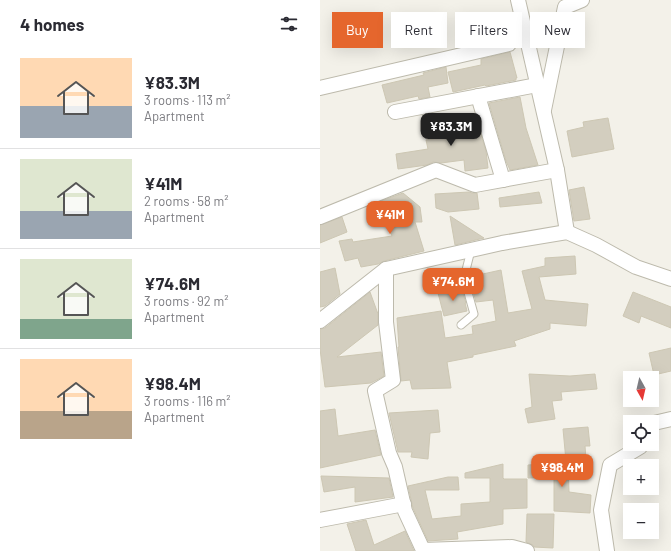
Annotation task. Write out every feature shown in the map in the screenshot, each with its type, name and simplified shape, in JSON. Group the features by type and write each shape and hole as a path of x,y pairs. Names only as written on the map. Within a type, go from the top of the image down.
{"street":[{"path":"518,0 557,170 567,232"},
{"path":"544,114 565,7 582,0"},
{"path":"320,88 491,48"},
{"path":"395,112 537,85"},
{"path":"478,96 503,180"},
{"path":"320,217 436,170 475,185 557,170"},
{"path":"320,321 386,269 502,243 567,232 596,245 636,267 671,279"},
{"path":"386,269 386,322 393,380 375,392 389,453 395,467 405,511 423,550 512,547 527,551"},
{"path":"659,422 671,419"},
{"path":"607,551 601,510 610,465 633,451"},
{"path":"320,520 404,504"}],"lane":[{"path":"460,325 474,314 464,278 471,250"}],"building":[{"path":"510,52 517,78 516,80 453,92 448,72 481,65 481,59"},
{"path":"446,67 448,83 428,87 430,97 419,99 418,96 387,103 382,85 424,75 423,73"},
{"path":"520,97 526,128 538,165 510,170 489,103"},
{"path":"475,115 486,151 488,168 465,171 464,160 441,163 433,162 427,165 398,169 396,154 428,149 426,140 442,137 439,123"},
{"path":"608,118 614,149 572,157 567,131 584,127 583,122"},
{"path":"584,187 590,219 574,221 569,190"},
{"path":"539,192 542,203 500,207 499,198"},
{"path":"403,193 420,207 422,222 415,222 424,251 384,261 378,264 361,267 358,258 345,261 339,241 352,239 353,242 392,236 389,229 393,229 381,201"},
{"path":"477,193 479,209 448,212 436,208 435,194"},
{"path":"450,216 484,238 455,245"},
{"path":"342,217 347,232 320,243 320,225"},
{"path":"575,256 576,274 539,277 545,300 588,304 586,326 550,323 550,329 514,341 516,346 447,362 451,388 412,389 410,380 401,381 397,318 441,311 445,338 473,334 472,326 496,321 493,300 476,302 469,277 501,270 508,313 532,309 522,271 545,266 545,258"},
{"path":"335,268 340,294 325,306 320,307 320,272"},
{"path":"461,287 467,311 444,316 438,293"},
{"path":"370,292 378,314 378,325 337,357 381,352 384,376 371,383 325,387 320,349 320,329 325,328"},
{"path":"633,292 671,307 671,328 641,316 639,323 623,316"},
{"path":"671,348 671,371 659,374 659,371 653,371 649,353"},
{"path":"529,374 570,376 595,374 597,389 561,392 562,400 552,401 555,419 528,423 525,409 532,407"},
{"path":"335,409 338,436 375,430 381,455 320,468 320,411"},
{"path":"438,410 440,432 430,433 428,459 411,457 412,452 398,452 389,413"},
{"path":"588,427 590,446 585,446 586,459 566,461 563,429"},
{"path":"568,463 569,492 591,495 590,513 554,511 554,477 528,478 528,465"},
{"path":"503,464 504,479 527,479 527,508 503,509 503,524 457,532 458,539 428,541 413,508 408,486 448,477 458,477 459,490 425,490 432,519 461,516 461,504 490,502 490,478 465,478 465,473"},
{"path":"321,476 389,478 393,497 355,502 355,487 324,492"},
{"path":"527,514 554,514 553,548 534,547 526,542"},
{"path":"366,520 374,545 405,531 414,551 356,551 347,524"}]}
